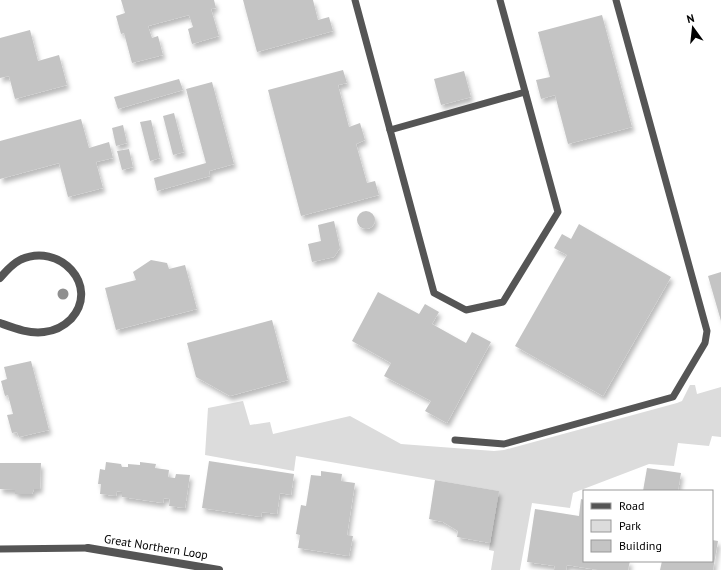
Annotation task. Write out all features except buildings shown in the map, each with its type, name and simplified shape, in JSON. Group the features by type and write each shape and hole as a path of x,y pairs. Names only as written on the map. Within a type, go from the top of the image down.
{"street":[{"path":"0,278 12,265 20,260 38,255 48,256 63,262 68,266 78,281 80,291 78,308 74,315 67,323 50,332 32,332 0,323"},
{"name":"Great Northern Loop","path":"88,548 219,570"}],"lane":[{"path":"356,0 434,293 466,310 503,302 558,212 500,0"},
{"path":"454,440 504,444 673,396 705,344 707,331 616,0"},
{"path":"390,130 526,92"},
{"path":"0,549 88,548"}],"green space":[{"path":"690,385 695,385 697,394 721,387 721,437 712,436 709,446 678,443 674,466 649,464 573,493 570,508 532,503 520,570 491,570 494,551 489,550 498,491 296,456 294,471 205,455 208,408 243,401 250,425 270,422 273,434 350,416 401,444 494,451 504,450 677,403 682,401"}]}
